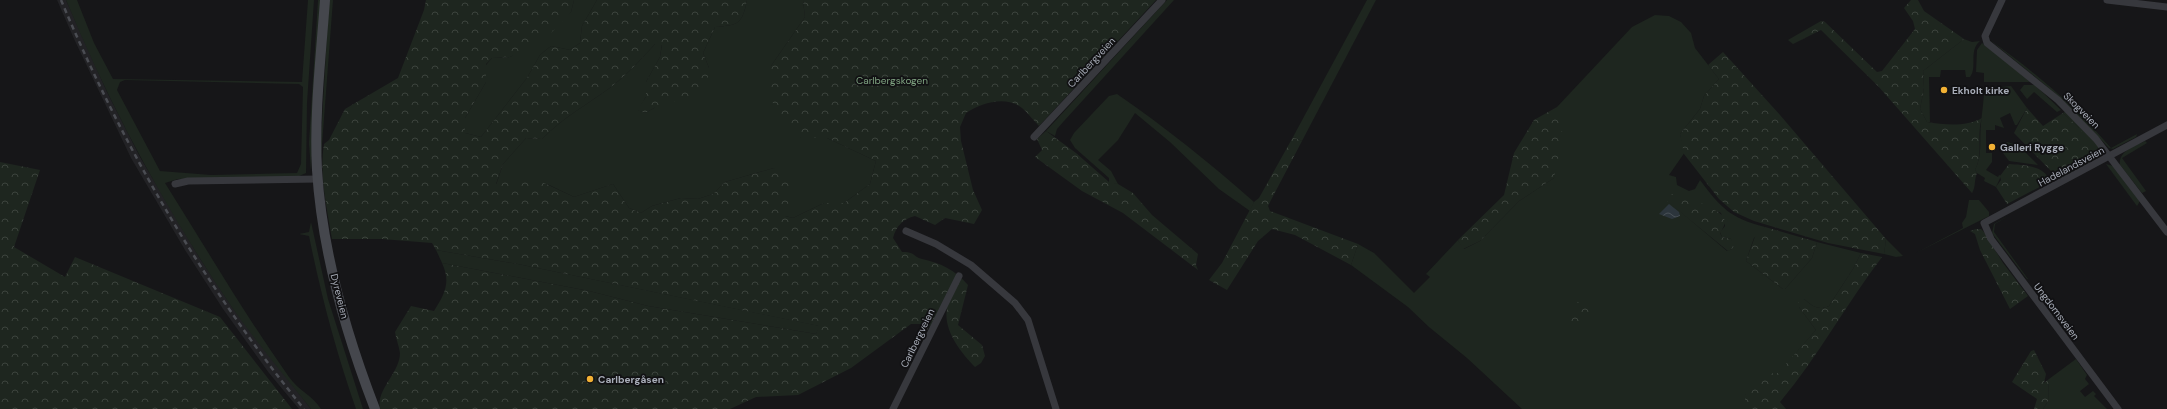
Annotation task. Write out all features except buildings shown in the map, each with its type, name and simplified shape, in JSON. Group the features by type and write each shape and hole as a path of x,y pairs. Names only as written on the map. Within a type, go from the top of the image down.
{"main road":[{"name":"Dyreveien","path":"325,0 317,130 318,179 331,262 349,331 376,409"}],"street":[{"name":"Carlbergveien","path":"1034,137 1162,0"},
{"name":"Skogveien","path":"2002,0 1985,36 1987,43 2058,100 2096,139 2167,232"},
{"path":"2108,0 2167,7"},
{"name":"Hadelandsveien","path":"1984,223 2167,125"},
{"path":"175,184 188,181 318,179"},
{"name":"Ungdomsveien","path":"1984,223 1991,239 2118,409"},
{"path":"906,231 936,244 971,265 1015,302 1028,320 1056,409"},
{"name":"Carlbergveien","path":"893,409 959,276"}],"shaded area":[{"path":"57,0 66,0 107,92 140,157 199,257 232,307 311,409 299,409 269,373 223,309 185,250 131,158"}],"green space":[{"path":"66,0 77,0 94,43 113,79 302,82 308,0 314,0 307,103 306,173 297,177 178,179 165,183 241,306 273,354 293,382 314,400 321,409 311,409 250,332 207,270 162,195 120,119","holes":["125,80 299,84 303,87 301,164 297,173 211,175 160,171 117,90 120,82"]},
{"path":"318,0 321,0 311,171 309,143"},
{"path":"329,0 333,0 321,158 321,138"},
{"name":"Carlbergskogen","path":"426,0 574,0 571,12 549,35 510,57 492,58 486,64 486,82 465,118 465,133 481,137 527,78 540,55 551,46 570,50 580,43 582,26 597,0 747,0 741,19 734,24 715,27 703,53 709,68 706,91 654,108 645,113 637,110 646,97 646,82 660,57 662,45 655,44 634,67 617,82 567,118 542,139 526,138 503,164 496,184 527,175 574,197 613,184 629,208 641,213 652,206 681,198 698,199 713,194 725,182 774,168 793,187 785,216 793,218 824,203 844,203 870,184 876,161 827,138 801,138 780,123 771,98 771,66 805,17 803,0 1156,0 1039,126 1022,108 1009,102 1001,101 986,104 966,113 960,127 961,141 973,190 982,210 974,224 945,218 935,225 915,216 904,221 896,230 893,238 902,252 910,253 953,271 968,285 958,325 982,345 985,356 981,363 975,367 954,341 950,333 946,317 947,309 941,306 932,324 927,330 921,324 911,324 851,368 798,395 756,397 730,409 380,409 381,395 399,360 400,353 395,332 411,306 434,311 446,288 446,276 442,263 589,291 648,306 816,334 819,326 518,264 436,250 432,243 382,239 332,239 323,180 322,168 324,144 329,140 345,109 398,78 424,10"},
{"path":"574,0 597,0 582,26 580,43 570,50 551,46 540,55 527,78 481,137 465,133 465,118 486,82 486,65 492,58 510,57 571,12"},
{"path":"747,0 803,0 805,17 771,66 801,138 827,138 876,161 870,184 844,203 824,203 793,218 785,216 774,168 725,182 713,194 698,199 681,198 652,206 641,213 629,208 613,184 574,197 547,184 496,185 503,164 526,138 542,139 567,118 617,82 634,67 655,44 662,44 660,57 646,82 646,97 638,110 645,113 654,108 709,68 703,53 715,27 738,22 741,19"},
{"path":"1167,0 1174,0 1057,129 1055,136 1046,131"},
{"path":"1367,0 1376,0 1302,141 1293,137"},
{"path":"1911,0 1918,0 1924,11 1964,39 1923,71 1924,88 1920,109 1927,122 1962,124 1982,118 1980,124 1980,151 1978,164 1975,170 1977,173 1972,193 1878,86 1821,30 1793,44 1788,40 1821,21 1825,22 1877,72 1882,71 1915,29 1913,21 1904,8"},
{"path":"1655,15 1669,16 1681,22 1691,33 1695,48 1719,79 1704,96 1700,109 1680,134 1685,152 1669,175 1676,177 1677,185 1689,191 1695,189 1700,180 1714,198 1727,211 1743,220 1765,227 1754,238 1746,261 1785,289 1812,258 1817,242 1861,253 1853,269 1829,306 1818,308 1804,299 1799,307 1816,330 1778,374 1745,395 1745,409 1522,409 1467,358 1429,327 1408,307 1351,265 1358,244 1374,253 1414,293 1430,277 1426,274 1458,240 1464,249 1480,241 1519,201 1554,178 1557,107 1632,27","holes":["1692,200 1721,213 1725,226 1720,232 1722,237 1731,239 1732,249 1727,251 1668,201"]},
{"path":"1964,39 1972,42 1980,41 1974,49 1972,73 1970,77 1966,77 1965,70 1941,70 1940,77 1929,77 1930,122 1927,122 1920,109 1924,88 1923,71"},
{"path":"1990,40 2023,64 2054,90 2111,148 2137,134 2136,137 2113,149 2109,148 2056,94"},
{"path":"1982,43 2031,82 1984,82 1984,73 1976,72 1977,50"},
{"path":"1723,52 1780,115 1886,239 1884,254 1828,243 1754,221 1734,212 1719,199 1684,154 1680,134 1700,109 1704,96 1719,79 1708,65"},
{"path":"2024,85 2035,85 2061,110 2057,112 2034,92 2027,99 2020,90"},
{"path":"2011,86 2027,108 2017,125 2015,125 2010,113 2000,118 2004,128 1995,125 1995,130 1986,130 1986,153 1992,153 1992,162 1986,170 1998,177 1999,175 2001,176 1996,187 1984,181 1985,178 1975,170 1980,153 1980,129 1984,89"},
{"path":"1117,94 1187,146 1254,202 1250,211 1219,189 1170,142 1135,113 1118,140 1098,160 1111,171 1118,184 1109,183 1109,178 1075,148 1070,140 1074,133 1109,96"},
{"path":"1557,107 1563,136 1554,178 1519,201 1480,241 1463,249 1458,240 1504,195 1514,153 1534,120"},
{"path":"2027,108 2043,126 2063,113 2079,128 2099,156 2059,177 2052,172 2014,133"},
{"path":"2066,111 2100,148 2102,155 2060,179 2052,175 2052,172 2059,177 2079,128 2063,113"},
{"path":"1046,131 1076,153 1109,182 1118,184 1133,193 1152,215 1198,254 1196,265 1198,270 1123,213 1082,191 1035,157 1042,150 1037,139"},
{"path":"1293,137 1302,141 1268,206 1270,211 1358,244 1351,265 1295,235 1272,229 1258,241 1227,290 1209,280 1222,263 1254,202 1259,198"},
{"path":"2145,141 2147,143 2122,158 2146,191 2142,193 2120,165 2120,160 2124,153 2132,147"},
{"path":"2007,142 2018,145 2038,165 2009,161 2003,153 2004,144"},
{"path":"0,162 40,170 14,247 65,277 75,257 220,317 292,409 0,409"},
{"path":"2009,164 2039,169 2044,172 2049,182 2007,204 1996,187 2001,180 2000,176"},
{"path":"2106,164 2113,166 2140,201 2137,206"},
{"path":"1671,194 1683,196 1709,206 1721,214 1725,222 1720,233 1722,237 1731,239 1734,245 1732,249 1728,251 1667,201"},
{"path":"1969,200 1979,200 1989,212 1989,216 1914,254 1963,228 1962,223 1966,217"},
{"path":"2010,215 1995,224 1994,232 2028,279 1992,233 1994,224"},
{"path":"311,222 328,299 363,409 356,409 342,366 324,302 309,236 299,234 309,232"},
{"path":"1765,227 1817,242 1812,258 1785,289 1746,261 1756,234"},
{"path":"1981,229 1984,232 2003,263 2028,296 2010,309 1980,250 1975,234 1970,231"},
{"path":"1886,239 1903,256 1896,257 1884,254"},
{"path":"436,250 518,264 820,326 816,334 648,306 589,291 442,263"},
{"path":"1861,253 1882,257 1856,293 1807,367 1780,402 1786,409 1745,409 1745,395 1762,374 1778,373 1816,330 1799,307 1798,301 1804,299 1818,308 1829,306 1853,269"},
{"path":"1584,295 1589,312 1575,328 1558,324"},
{"path":"2034,350 2046,374 2044,383 2049,379 2048,401 2043,409 2034,409 2037,399 2012,382 2031,351"},
{"path":"2076,359 2087,375 2085,379 2089,384 2080,391 2085,397 2093,391 2096,394 2094,396 2107,409 2043,409 2048,401 2049,379"}],"water":[{"path":"1669,204 1679,212 1680,216 1672,219 1659,214"}],"railway":[{"path":"61,0 85,55 111,108 168,213 199,264 232,313 267,362 304,409"}],"place":[{"name":"Ekholt kirke","path":"1944,90"},
{"name":"Galleri Rygge","path":"1992,147"},
{"name":"Carlbergåsen","path":"590,379"}]}
